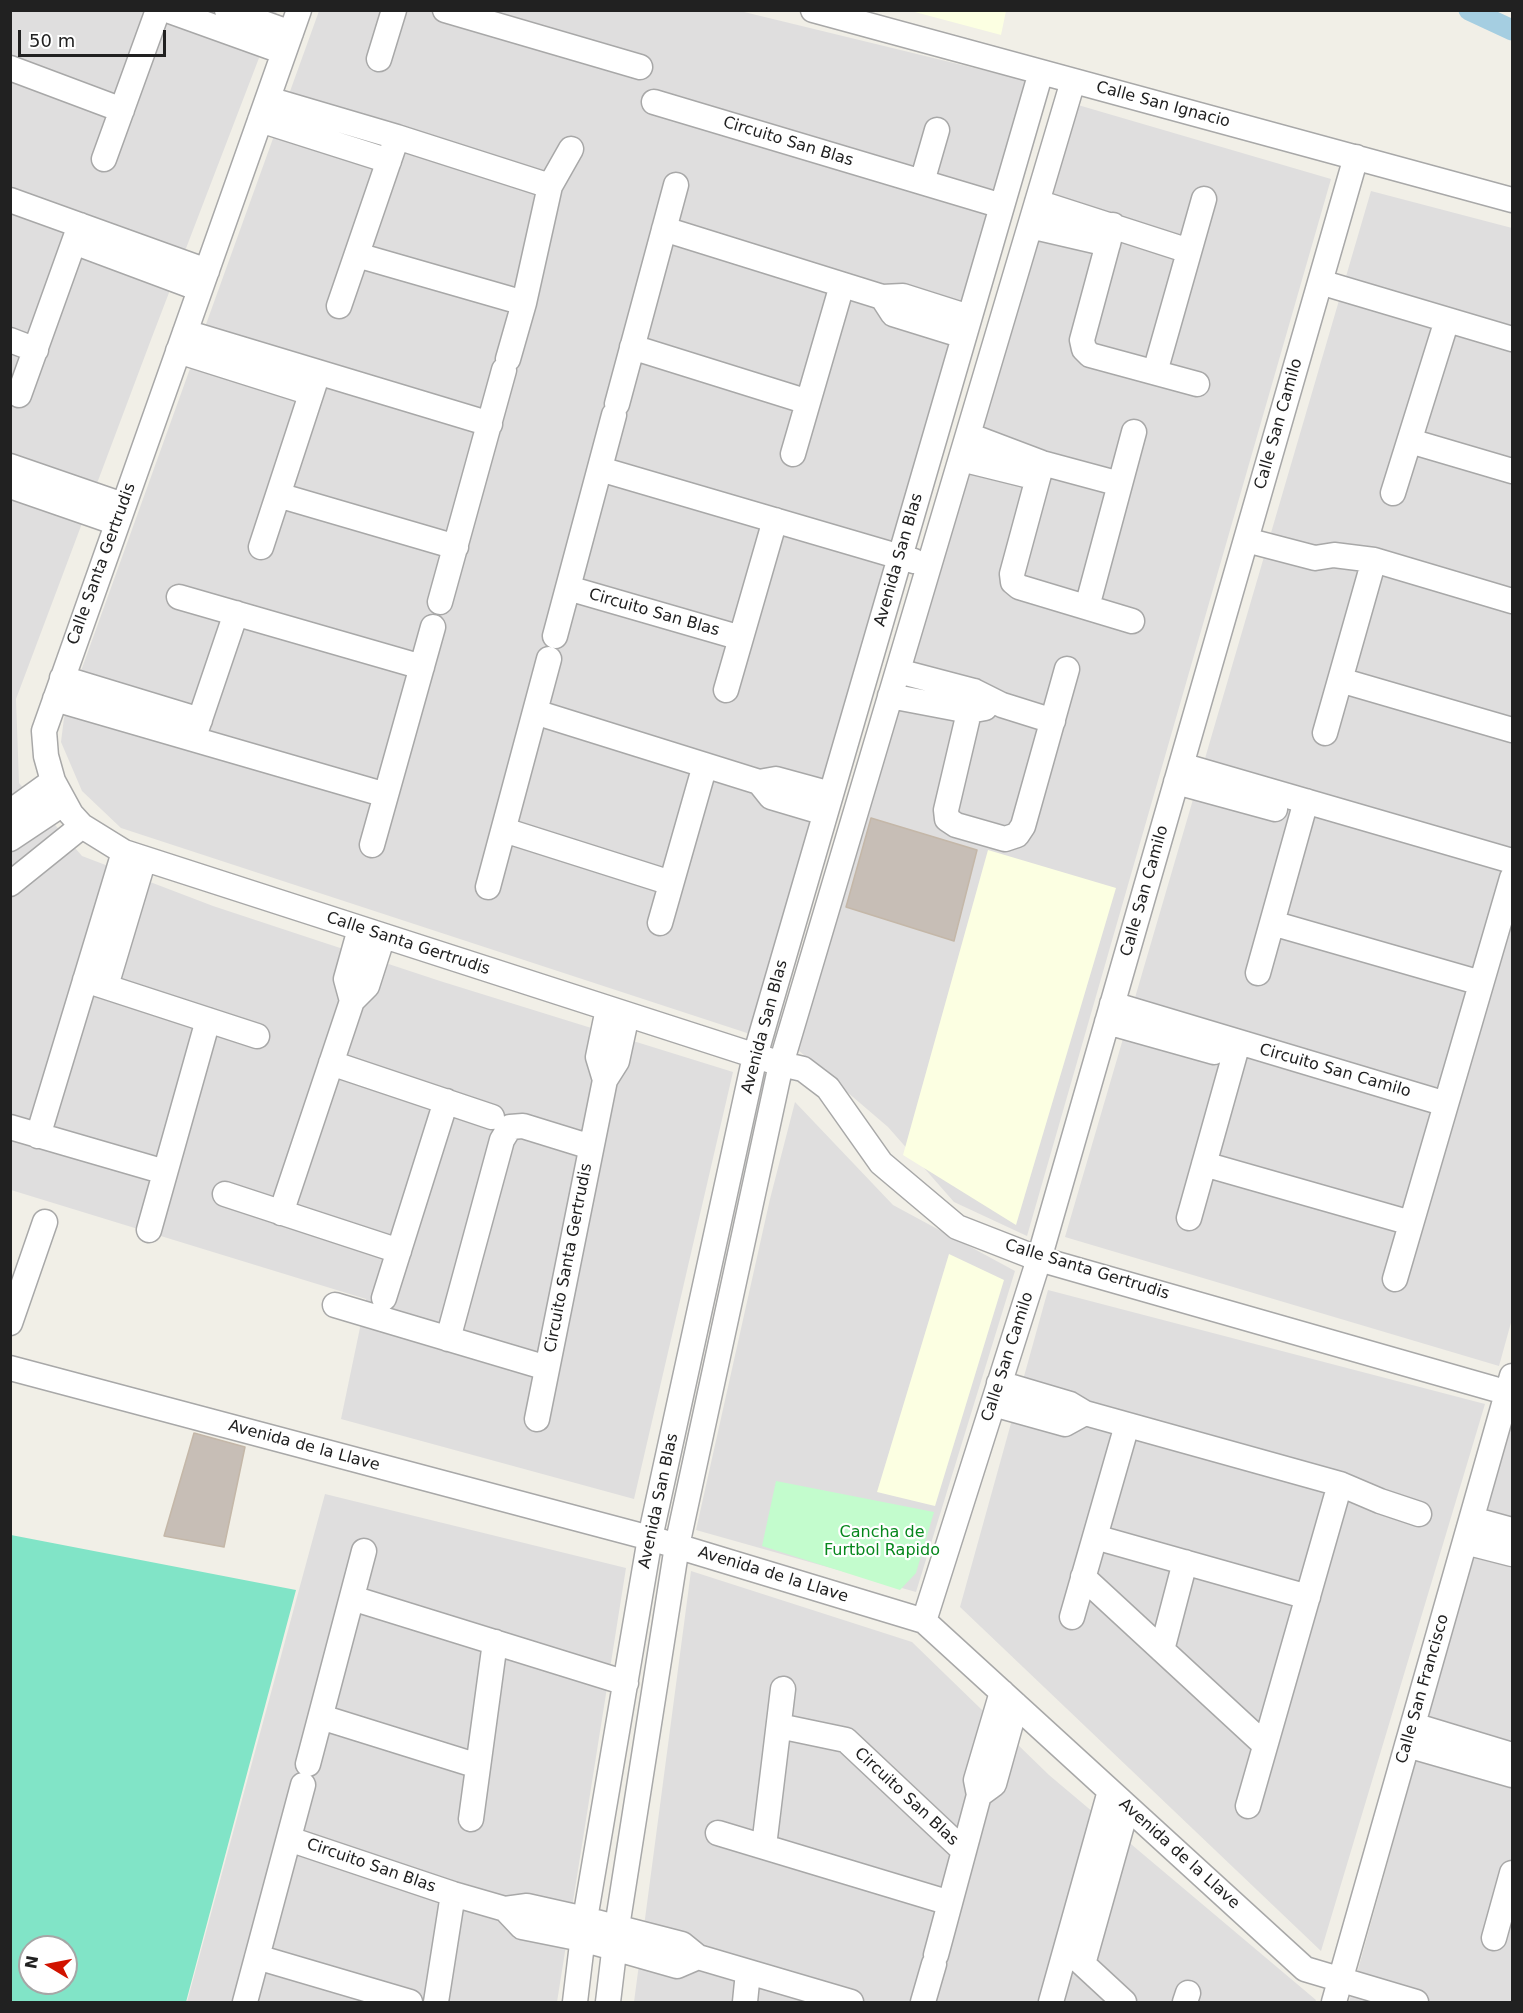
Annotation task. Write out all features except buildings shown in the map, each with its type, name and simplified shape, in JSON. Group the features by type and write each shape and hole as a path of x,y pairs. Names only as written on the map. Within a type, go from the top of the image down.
{"street":[{"path":"104,159 158,10"},
{"path":"166,10 291,32"},
{"path":"227,10 291,32"},
{"path":"379,59 394,10"},
{"path":"445,10 640,67"},
{"name":"Calle San Ignacio","path":"813,10 1512,200"},
{"name":"Calle Santa Gertrudis","path":"291,32 44,731 46,756 53,781 72,814 134,856 754,1056 803,1069 828,1088 881,1163 957,1227 1039,1259 1511,1387"},
{"path":"10,68 122,110"},
{"name":"Avenida San Blas","path":"575,2002 584,1929 650,1538 754,1056 1041,72"},
{"name":"Avenida San Blas","path":"608,2002 677,1546 781,1064 1073,81"},
{"name":"Circuito San Blas","path":"654,102 1002,206"},
{"path":"264,110 397,137 550,186"},
{"path":"264,110 389,160"},
{"path":"922,182 937,130"},
{"path":"339,306 397,137"},
{"path":"441,602 524,303 550,186 571,149"},
{"name":"Calle San Camilo","path":"924,1621 1039,1259 1356,157"},
{"name":"Circuito San Blas","path":"555,636 676,185"},
{"path":"1155,372 1204,199"},
{"path":"10,200 77,234 203,280"},
{"path":"1037,202 1111,235"},
{"path":"1030,226 1111,235 1189,251"},
{"path":"664,229 882,297 903,296 967,327"},
{"path":"20,395 77,234"},
{"path":"1111,235 1082,340 1084,349 1090,355 1197,384"},
{"path":"357,255 524,303"},
{"path":"793,454 842,285"},
{"path":"1318,290 1444,327 1512,339"},
{"path":"1393,493 1444,327"},
{"path":"10,340 36,350"},
{"path":"181,342 315,383 490,424"},
{"path":"632,347 808,402"},
{"path":"261,547 315,383"},
{"path":"1086,607 1134,432"},
{"path":"968,435 1040,470"},
{"path":"1410,441 1512,471"},
{"path":"961,459 1120,484"},
{"path":"10,466 120,514"},
{"path":"600,469 772,528 927,573"},
{"path":"1040,470 1012,574 1013,582 1019,587 1132,621"},
{"path":"10,486 120,514"},
{"path":"278,495 456,547"},
{"name":"Circuito San Blas","path":"726,690 772,528"},
{"path":"1248,532 1315,558 1334,555 1374,560 1512,601"},
{"path":"1325,733 1374,560"},
{"name":"Circuito San Blas","path":"568,588 741,638"},
{"path":"179,597 422,667"},
{"path":"197,729 236,613"},
{"path":"372,845 433,627"},
{"path":"488,887 549,659"},
{"path":"972,701 946,810 947,819 956,825 1005,839 1017,836 1023,826 1067,669"},
{"path":"898,671 972,701"},
{"path":"1340,680 1512,730"},
{"path":"58,688 197,729 386,795"},
{"path":"890,696 1002,705 1053,721"},
{"path":"535,712 759,782 776,779 828,803"},
{"path":"660,923 705,765"},
{"path":"1178,773 1512,861"},
{"path":"10,812 53,781"},
{"path":"1258,973 1304,808"},
{"path":"10,839 72,814"},
{"path":"10,863 72,814"},
{"path":"10,884 72,814"},
{"path":"504,830 671,883"},
{"path":"38,1136 96,983 134,856"},
{"path":"1395,1278 1512,878"},
{"path":"1272,923 1481,983"},
{"path":"352,1001 346,979 360,929"},
{"path":"281,1213 352,1001 367,987 383,936"},
{"path":"96,983 257,1036"},
{"name":"Circuito Santa Gertrudis","path":"537,1419 605,1080 598,1058 617,1012"},
{"name":"Circuito San Camilo","path":"1109,1013 1236,1050 1446,1104"},
{"path":"149,1230 208,1020"},
{"name":"Circuito San Camilo","path":"1190,1218 1236,1050"},
{"path":"331,1063 492,1117"},
{"path":"384,1298 446,1101"},
{"name":"Circuito Santa Gertrudis","path":"448,1339 502,1140 510,1127 523,1126 591,1147"},
{"path":"10,1127 165,1172"},
{"path":"1204,1164 1411,1223"},
{"path":"225,1194 399,1251"},
{"path":"10,1323 45,1222"},
{"name":"Circuito Santa Gertrudis","path":"335,1305 546,1368"},
{"name":"Avenida de la Llave","path":"10,1368 650,1538 924,1621 1305,1969 1337,1991 1416,2002"},
{"name":"Calle San Francisco","path":"1337,1991 1511,1387"},
{"path":"996,1394 1065,1424 1084,1413 1340,1484 1419,1514"},
{"path":"1071,1617 1127,1425"},
{"path":"1248,1806 1340,1484"},
{"path":"1469,1530 1512,1530"},
{"path":"1469,1530 1512,1554"},
{"path":"1095,1537 1308,1597"},
{"name":"Circuito San Blas","path":"245,2002 364,1551"},
{"path":"1162,1650 1185,1562"},
{"path":"1083,1577 1265,1745"},
{"path":"352,1598 626,1683"},
{"path":"471,1819 495,1642"},
{"path":"764,1846 783,1689"},
{"name":"Circuito San Blas","path":"923,2002 979,1795 976,1780 1009,1698"},
{"path":"321,1717 478,1766"},
{"name":"Circuito San Blas","path":"779,1726 846,1740 964,1851"},
{"path":"1410,1735 1512,1755"},
{"path":"1410,1735 1512,1775"},
{"path":"1075,1956 1110,1791"},
{"path":"1051,2002 1075,1956 1127,1807"},
{"path":"718,1833 950,1903"},
{"name":"Circuito San Blas","path":"288,1839 504,1909 527,1906 584,1929 616,1938 677,1966 698,1957 851,2002"},
{"path":"1494,1938 1511,1885"},
{"name":"Circuito San Blas","path":"436,2002 453,1894"},
{"path":"1075,1956 1125,2002"},
{"path":"257,1957 410,2002"},
{"path":"744,2002 748,1972"}],"shaded area":[{"path":"11,11 277,11 16,699 19,783 82,856 213,906 440,981 733,1072 634,1499 341,1419 366,1299 11,1190"},
{"path":"319,11 740,11 1028,81 750,1034 121,828 82,791 61,742 64,718"},
{"path":"911,11 1006,11 1001,35"},
{"path":"1078,105 1331,179 1027,1236 954,1202 888,1127 798,1050"},
{"path":"1371,191 1512,228 1512,1319 1499,1366 1065,1237"},
{"path":"988,850 1116,888 1016,1225 903,1155"},
{"path":"795,1102 893,1205 1015,1271 916,1592 696,1530 770,1199"},
{"path":"949,1254 1004,1280 935,1506 877,1492"},
{"path":"1048,1290 1485,1404 1321,1951 960,1607"},
{"path":"1512,1415 1512,2002 1349,2002"},
{"path":"325,1494 626,1568 557,2002 187,2002"},
{"path":"691,1571 912,1642 1049,1775 1316,2000 1315,2002 634,2002"}],"green space":[{"name":"Cancha de Furtbol Rapido","path":"776,1481 934,1512 916,1573 900,1590 762,1546"},
{"path":"11,1535 296,1590 186,2002 11,2002"}],"waterway":[{"path":"1469,10 1512,30"}]}
